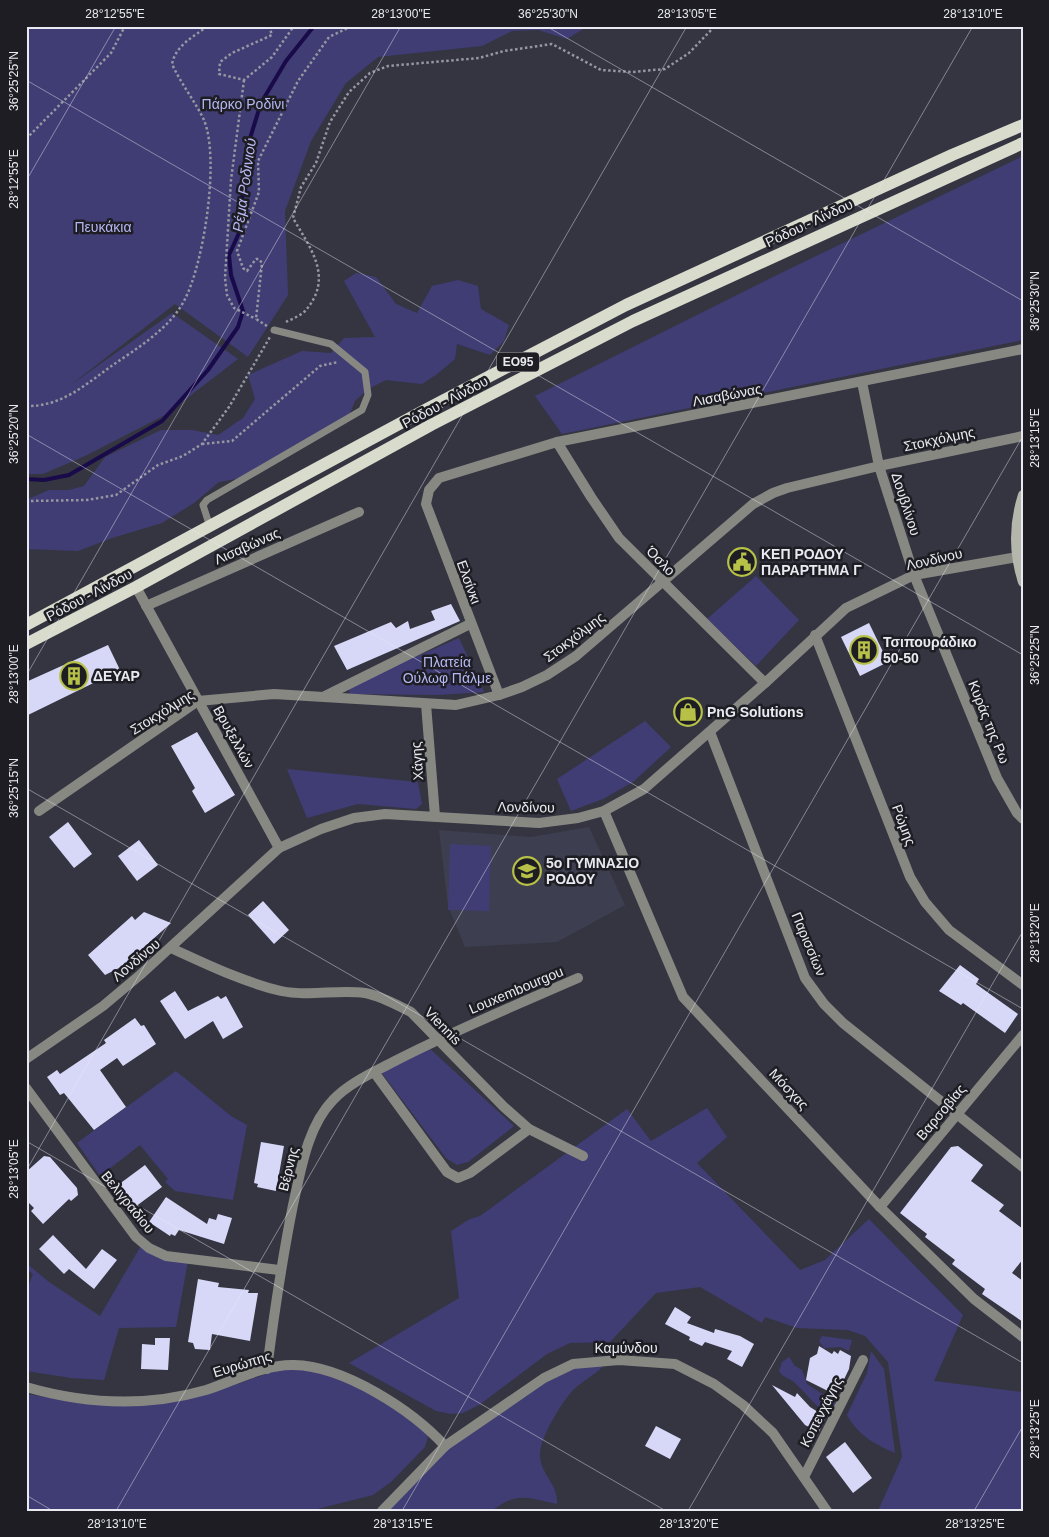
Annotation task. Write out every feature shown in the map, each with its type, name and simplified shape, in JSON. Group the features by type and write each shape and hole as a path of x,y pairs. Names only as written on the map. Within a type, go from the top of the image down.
{"main road":[{"name":"Ρόδου - Λίνδου","path":"26,625 210,528 425,410 626,305 952,155 1023,125"},
{"name":"Ρόδου - Λίνδου","path":"26,644 136,587 432,426 633,320 1023,143"},
{"path":"1023,495 1017,521 1023,582"}],"street":[{"name":"Λισαβώνας","path":"439,478 557,442 1023,349"},
{"name":"Δουβλίνου","path":"862,382 879,466 914,576"},
{"name":"Στοκχόλμης","path":"39,812 198,701 274,694 456,705 499,695 546,675 576,656 663,583 752,504 773,493 879,466 1023,436"},
{"name":"Όσλο","path":"557,442 590,497 619,538 765,683"},
{"name":"Ελσίνκι","path":"439,478 430,490 426,504 470,624 499,695"},
{"name":"Λισαβώνας","path":"146,606 359,512"},
{"name":"Λονδίνου","path":"26,1059 102,1006 171,948 279,848 321,829 354,818 386,814 539,822 572,819 604,811 644,789 765,683 846,608 914,576 1020,556"},
{"name":"Κυράς της Ρω","path":"914,576 997,778 1016,813 1023,818"},
{"name":"Βρυξελλών","path":"136,587 279,848"},
{"path":"325,696 470,624"},
{"name":"Ρώμης","path":"815,635 910,877 925,902 949,930 1023,985"},
{"name":"Χάγης","path":"426,704 435,816"},
{"name":"Παρισσίων","path":"710,732 805,978 824,1004 843,1023 1023,1167"},
{"name":"Μόσχας","path":"604,811 683,996 880,1207 974,1299 1023,1337"},
{"name":"Viennis","path":"171,948 221,970 282,991 310,994 366,993 411,1012 436,1040 529,1129 583,1156"},
{"name":"Louxembourgou","path":"436,1040 578,978"},
{"name":"Βαρσοβίας","path":"880,1207 1023,1036"},
{"name":"Βέρνης","path":"267,1369 279,1270 307,1148 319,1120 331,1102 346,1088 436,1040"},
{"path":"374,1072 448,1172 458,1178 470,1173 529,1129"},
{"name":"Βελιγραδίου","path":"26,1088 124,1222 149,1248 166,1256 279,1270"},
{"name":"Καμύνδου","path":"382,1511 445,1446 544,1378 573,1364 589,1361 652,1360 675,1364 689,1369 743,1405 772,1433 827,1511"},
{"name":"Κοπενχάγης","path":"804,1477 862,1360"},
{"name":"Ευρώπης","path":"26,1387 55,1395 91,1401 127,1402 199,1392 267,1369 293,1365 320,1368 342,1376 406,1412 432,1432 445,1446"}],"lane":[{"path":"210,528 203,505 207,500 362,410 368,395 365,372 331,344 274,330"}],"path":[{"path":"26,139 111,53 125,26"},
{"path":"26,406 39,407 59,402 79,389 166,325 185,300 195,270 209,205 211,156 204,121 172,64 174,54 182,44 208,26"},
{"path":"244,80 219,74 220,62 232,53 272,35 269,26"},
{"path":"274,330 234,308 227,295 225,278 231,180 244,80 272,57 294,26"},
{"path":"256,319 262,263 259,259 256,259 247,271 243,268 237,251 260,192 258,161 298,80 329,37 352,26"},
{"path":"26,501 87,500 116,495 158,465 184,456 202,444 230,407 274,330 306,310 317,289 319,268 293,218 301,186 316,163 330,122 349,92 370,73 388,66 479,58 504,51 552,44 602,70 632,72 665,69 689,53 715,26"},
{"path":"202,444 232,440 320,366 352,360"}],"shaded area":[{"name":"5ο ΓΥΜΝΑΣΙΟ ΡΟΔΟΥ","path":"589,827 625,905 557,942 465,947 448,906 439,830 531,837"}],"green space":[{"path":"26,26 588,26 567,39 538,30 512,31 482,46 378,57 346,83 311,141 285,211 288,295 248,357 175,304 68,387 172,313 238,359 165,415 85,456 43,474 26,474"},
{"path":"1023,156 1023,340 562,434 535,396 779,274"},
{"path":"356,273 376,277 396,304 417,313 432,286 458,280 478,286 481,309 509,325 504,341 490,355 457,344 455,359 422,384 386,380 368,389 355,401 348,418 247,477 219,482 194,503 162,523 112,538 78,551 26,549 26,500 49,490 69,490 84,486 105,457 161,430 192,430 218,435 243,418 255,399 248,375 302,351 331,353 344,338 375,337 344,281"},
{"path":"756,576 799,620 756,666 707,619"},
{"name":"Πλατεία Ούλωφ Πάλμε","path":"459,638 484,692 439,695 350,694 348,686"},
{"path":"645,721 671,747 633,782 603,799 571,811 557,779"},
{"path":"287,769 418,782 422,804 416,809 358,804 307,818"},
{"path":"450,844 491,846 489,911 448,910"},
{"path":"429,1048 514,1126 468,1162 457,1165 446,1158 381,1072"},
{"path":"176,1071 231,1116 247,1125 233,1200 175,1191 165,1182 168,1179 140,1145 100,1176 77,1143"},
{"path":"707,1108 727,1137 697,1163 800,1270 825,1260 869,1219 963,1315 934,1381 1023,1392 1023,1511 878,1511 902,1457 888,1362 865,1336 848,1330 797,1328 765,1317 762,1323 700,1287 656,1293 610,1342 570,1343 547,1354 479,1405 463,1413 451,1414 436,1411 349,1363 459,1298 451,1231 470,1219 480,1216 627,1109 651,1141"},
{"path":"142,1244 188,1261 176,1327 119,1328 104,1380 71,1378 26,1371 26,1292 33,1274 26,1269 26,1263 49,1282 100,1316"},
{"path":"822,1336 852,1340 849,1351 840,1347 824,1348 819,1341"},
{"path":"871,1351 884,1369 895,1453 867,1438 856,1428 847,1415 867,1373"},
{"path":"612,1355 604,1366 573,1390 554,1417 543,1441 540,1456 541,1463 557,1496 557,1504 530,1498 516,1498 492,1511 383,1511 468,1430 576,1360"},
{"path":"789,1357 795,1366 802,1370 807,1384 836,1403 830,1415 815,1404 795,1383 780,1373 782,1362"},
{"path":"309,1366 402,1403 429,1433 425,1447 391,1482 373,1495 309,1511 26,1511 26,1394 91,1404 231,1386 281,1369"}],"building":[{"path":"451,604 460,621 347,670 334,646 391,622 396,628 408,621 410,629 435,620 431,611"},
{"name":"Τσιπουράδικο 50-50","path":"869,623 888,662 860,676 841,637"},
{"name":"ΔΕΥΑΡ","path":"108,645 120,670 26,716 26,682"},
{"path":"197,732 235,795 205,813 192,791 195,788 171,746"},
{"path":"68,822 92,854 74,868 49,837"},
{"path":"139,840 158,865 137,881 118,856"},
{"path":"263,901 289,930 274,944 248,915"},
{"path":"144,912 171,923 123,966 105,975 88,955 132,916 135,920"},
{"path":"960,965 979,979 976,984 1018,1014 1005,1033 963,1003 961,1005 939,991"},
{"path":"175,991 188,1011 218,996 221,999 226,996 243,1027 223,1039 213,1021 185,1039 160,1001"},
{"path":"135,1018 141,1026 144,1025 156,1044 123,1066 117,1058 100,1070 126,1107 94,1130 64,1093 60,1095 47,1077 57,1070 60,1074 106,1043 104,1040"},
{"path":"261,1142 284,1146 276,1191 257,1187 258,1184 254,1183"},
{"path":"958,1146 983,1165 971,1181 1004,1205 999,1211 1023,1229 1023,1259 1012,1273 1023,1281 1023,1322 982,1294 985,1289 952,1264 955,1260 925,1237 927,1234 900,1213 951,1147"},
{"path":"44,1156 50,1157 77,1188 78,1195 71,1201 69,1199 43,1224 31,1211 34,1208 26,1200 26,1172"},
{"path":"145,1165 162,1187 135,1207 118,1185"},
{"path":"166,1197 207,1224 209,1218 216,1220 218,1214 232,1218 224,1244 179,1230 175,1236 171,1234 170,1236 149,1222"},
{"path":"53,1235 86,1269 102,1249 117,1260 94,1289 69,1269 64,1274 39,1249"},
{"path":"198,1279 219,1283 218,1287 249,1290 248,1293 258,1293 250,1341 212,1334 210,1350 195,1349 193,1343 188,1342"},
{"path":"675,1307 691,1317 687,1323 714,1333 715,1329 740,1336 754,1344 742,1367 727,1359 732,1351 705,1342 702,1346 689,1340 690,1337 665,1324"},
{"path":"155,1338 170,1338 168,1370 141,1369 142,1344 155,1345"},
{"path":"819,1346 832,1354 834,1351 838,1354 840,1350 851,1356 849,1369 838,1392 834,1390 832,1393 806,1380 810,1358 817,1354"},
{"path":"772,1385 795,1397 797,1393 810,1407 826,1417 819,1432 805,1425"},
{"path":"656,1426 681,1439 670,1459 645,1446"},
{"path":"845,1442 872,1478 853,1493 826,1457"}],"waterway":[{"name":"Ρέμα Ροδινιού","path":"26,479 44,480 69,475 162,421 208,370 238,327 243,311 231,275 229,255 239,233 247,148 261,103 286,61 314,26"}],"place":[{"name":"ΚΕΠ ΡΟΔΟΥ ΠΑΡΑΡΤΗΜΑ Γ","path":"742,562"},
{"name":"Τσιπουράδικο 50-50","path":"864,650"},
{"name":"ΔΕΥΑΡ","path":"74,676"},
{"name":"PnG Solutions","path":"688,712"},
{"name":"5ο ΓΥΜΝΑΣΙΟ ΡΟΔΟΥ","path":"527,871"}],"park label":[{"name":"Πάρκο Ροδίνι","path":"243,104"},
{"name":"Πευκάκια","path":"103,227"}]}
